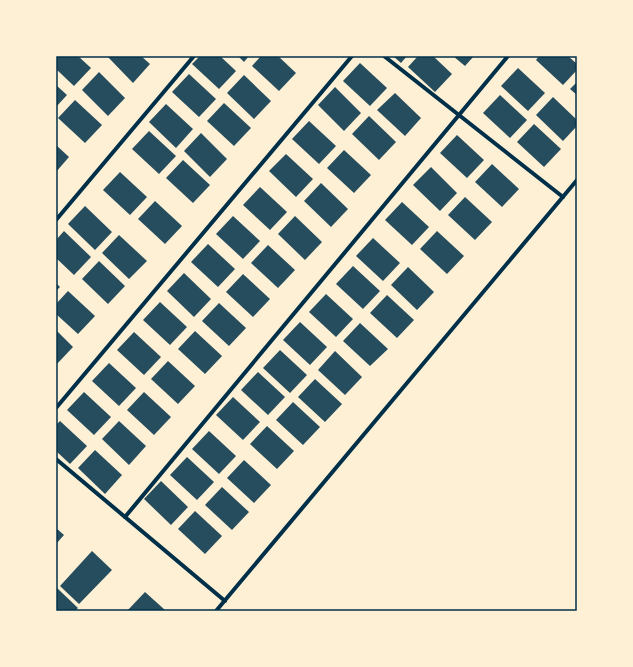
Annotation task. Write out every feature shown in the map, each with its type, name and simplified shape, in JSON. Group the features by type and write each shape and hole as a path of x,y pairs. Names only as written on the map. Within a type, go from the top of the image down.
{"street":[{"path":"56,220 194,56"},
{"path":"56,408 352,56"},
{"path":"384,56 460,114 563,197"},
{"path":"125,517 508,56"},
{"path":"216,611 577,180"},
{"path":"56,459 225,601"}],"building":[{"path":"56,56 78,56 91,68 74,86 56,69"},
{"path":"107,56 141,56 150,64 133,83"},
{"path":"200,56 220,56 236,71 219,89 192,64"},
{"path":"238,56 249,56 244,62"},
{"path":"261,56 278,56 296,73 279,91 252,66"},
{"path":"393,56 407,56 401,63"},
{"path":"418,56 433,56 452,74 435,92 408,67"},
{"path":"453,56 474,56 465,66"},
{"path":"539,56 568,56 577,64 577,70 563,85 536,60"},
{"path":"360,63 387,88 370,106 343,81"},
{"path":"518,68 545,93 528,111 501,86"},
{"path":"99,72 125,98 108,116 82,90"},
{"path":"189,74 216,99 199,117 172,92"},
{"path":"244,75 271,101 254,119 227,93"},
{"path":"577,82 577,95 570,89"},
{"path":"56,85 67,95 56,107"},
{"path":"335,87 361,113 344,131 318,105"},
{"path":"395,93 421,118 405,136 377,110"},
{"path":"500,95 527,120 510,138 483,113"},
{"path":"553,97 577,120 577,126 563,141 536,115"},
{"path":"75,100 102,125 85,143 58,118"},
{"path":"224,103 251,128 234,146 207,121"},
{"path":"166,104 193,129 176,148 149,122"},
{"path":"369,116 396,142 379,160 352,134"},
{"path":"309,121 336,146 319,164 292,139"},
{"path":"534,124 561,149 544,167 517,142"},
{"path":"149,131 176,156 159,174 132,149"},
{"path":"201,133 227,159 210,177 184,151"},
{"path":"457,135 484,160 467,178 440,153"},
{"path":"56,145 69,157 56,172"},
{"path":"344,150 371,175 354,193 327,168"},
{"path":"286,154 313,179 296,197 269,171"},
{"path":"183,160 210,185 193,203 166,178"},
{"path":"492,164 519,189 502,207 475,182"},
{"path":"431,167 457,193 440,211 413,185"},
{"path":"120,172 147,197 130,215 103,190"},
{"path":"321,183 348,209 331,227 304,201"},
{"path":"260,187 287,212 270,230 243,205"},
{"path":"465,197 492,222 475,240 448,215"},
{"path":"155,201 182,226 165,244 138,219"},
{"path":"402,202 429,227 412,245 385,220"},
{"path":"85,206 112,232 95,250 68,224"},
{"path":"233,216 260,241 243,259 216,234"},
{"path":"295,216 322,242 305,260 278,234"},
{"path":"64,231 91,257 74,275 56,258 56,240"},
{"path":"437,231 464,256 447,274 420,249"},
{"path":"119,235 147,261 129,279 102,253"},
{"path":"373,238 400,263 383,281 356,256"},
{"path":"208,244 235,269 218,287 191,262"},
{"path":"268,245 295,270 278,288 251,263"},
{"path":"99,261 125,286 108,304 82,279"},
{"path":"353,266 380,291 363,309 336,284"},
{"path":"408,267 434,292 417,310 391,285"},
{"path":"184,273 211,299 194,317 167,291"},
{"path":"243,274 270,299 253,317 226,292"},
{"path":"56,283 60,287 56,291"},
{"path":"68,291 95,316 78,334 56,314 56,304"},
{"path":"326,294 353,319 336,337 309,312"},
{"path":"387,295 414,320 397,338 370,313"},
{"path":"160,302 187,327 170,345 143,320"},
{"path":"219,303 246,328 229,346 202,321"},
{"path":"300,322 327,347 310,365 283,340"},
{"path":"360,323 388,349 370,366 343,341"},
{"path":"56,330 73,347 56,365"},
{"path":"195,331 222,356 205,374 178,349"},
{"path":"134,332 161,357 144,375 117,350"},
{"path":"280,350 307,375 290,393 263,368"},
{"path":"335,351 362,377 345,395 318,370"},
{"path":"168,361 195,386 178,404 151,379"},
{"path":"109,363 136,388 119,406 92,381"},
{"path":"258,372 285,397 268,415 241,390"},
{"path":"315,379 342,404 325,422 298,397"},
{"path":"84,392 111,417 94,435 67,410"},
{"path":"144,392 171,417 154,435 127,410"},
{"path":"233,397 260,422 243,440 216,415"},
{"path":"293,402 320,427 303,445 276,420"},
{"path":"60,421 87,446 70,464 56,451 56,425"},
{"path":"119,421 146,446 129,465 102,439"},
{"path":"267,426 294,451 277,469 250,444"},
{"path":"209,431 236,456 219,474 192,449"},
{"path":"95,450 122,475 105,494 78,468"},
{"path":"187,457 214,482 197,500 170,475"},
{"path":"244,460 271,485 254,503 227,478"},
{"path":"161,481 188,507 171,525 144,499"},
{"path":"222,487 249,512 232,530 205,505"},
{"path":"195,511 222,536 205,554 178,529"},
{"path":"56,528 64,535 56,544"},
{"path":"92,551 112,570 79,604 60,586"},
{"path":"57,588 78,608 75,611 56,611"},
{"path":"145,592 165,610 127,611"}]}
